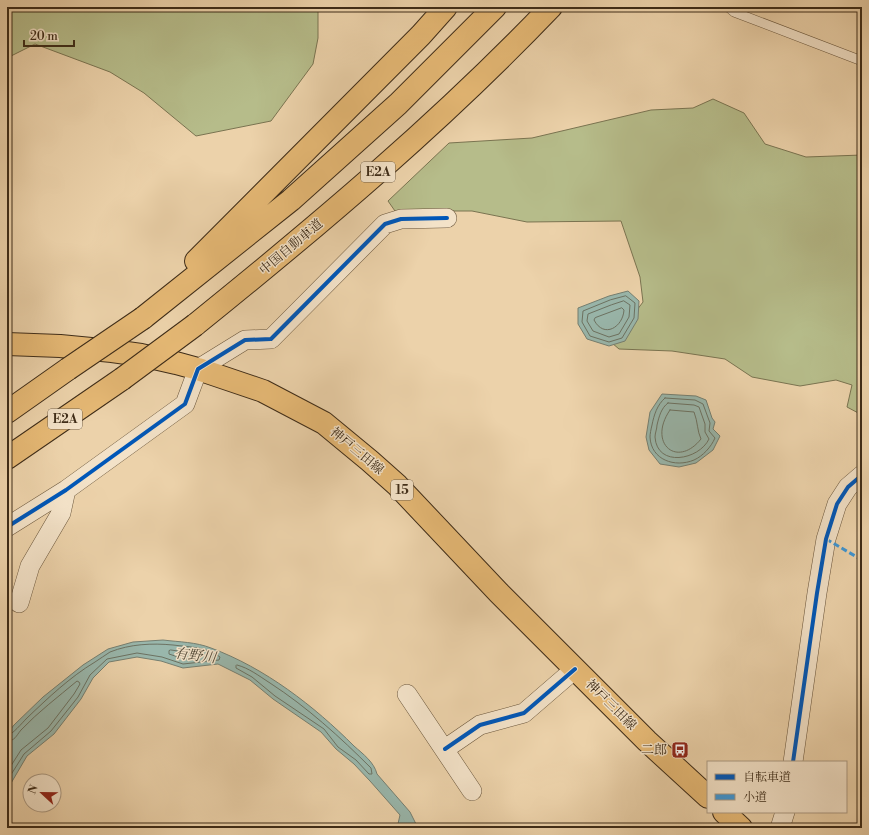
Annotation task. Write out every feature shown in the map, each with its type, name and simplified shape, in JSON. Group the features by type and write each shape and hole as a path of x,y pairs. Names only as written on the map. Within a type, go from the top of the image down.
{"main road":[{"path":"143,318 212,244 410,46 446,7"},
{"name":"E2A","path":"7,412 143,318 291,200 398,104 495,7"},
{"name":"中国自動車道","path":"7,458 122,379 195,326 279,257 406,147 512,48 551,7"},
{"name":"神戸三田線","path":"7,344 60,346 112,351 141,355 198,368 263,391 324,423 370,460 397,485 499,593 647,741 707,796"},
{"path":"725,813 741,828"}],"street":[{"path":"7,527 66,490 185,404 198,368 245,340 270,339 385,224 401,218 447,218"},
{"path":"793,761 826,539 837,504 848,487 862,475"},
{"path":"19,603 30,566 60,513 66,490"},
{"path":"445,749 480,725 524,713 575,669"},
{"path":"407,694 472,791"},
{"path":"780,828 784,813"}],"lane":[{"path":"728,7 734,12 862,61"}],"green space":[{"path":"7,7 318,7 318,38 313,64 271,121 196,136 144,93 110,72 35,44 7,58"},
{"path":"713,99 744,113 765,144 806,157 862,155 862,415 847,407 852,385 836,380 800,386 752,377 725,359 672,351 619,349 612,343 643,302 640,277 621,221 527,222 472,211 395,211 388,201 449,143 532,138 651,110 693,108"}],"water":[{"path":"628,291 639,301 638,319 625,341 609,346 587,339 578,324 578,308 609,296"},
{"path":"662,394 696,396 706,400 712,418 715,422 713,429 720,436 713,450 696,463 679,467 660,464 649,450 646,437 650,412"},
{"name":"有野川","path":"163,640 193,643 231,656 269,677 288,690 339,731 368,758 377,774 410,812 418,828 397,828 400,815 354,764 336,749 321,732 273,699 250,680 218,664 183,668 161,661 137,657 109,662 93,678 81,699 54,734 27,756 7,790 7,734 14,725 43,697 83,665 108,649 133,642"}],"marked path":[{"path":"826,539 862,560"}],"cycle path":[{"path":"7,527 66,490 185,404 198,369 245,340 271,339 385,224 401,219 447,218"},
{"path":"793,761 826,539 837,504 848,487 862,475"},
{"path":"445,749 480,725 524,713 575,669"}],"place":[{"name":"二郎","path":"680,750"}]}
